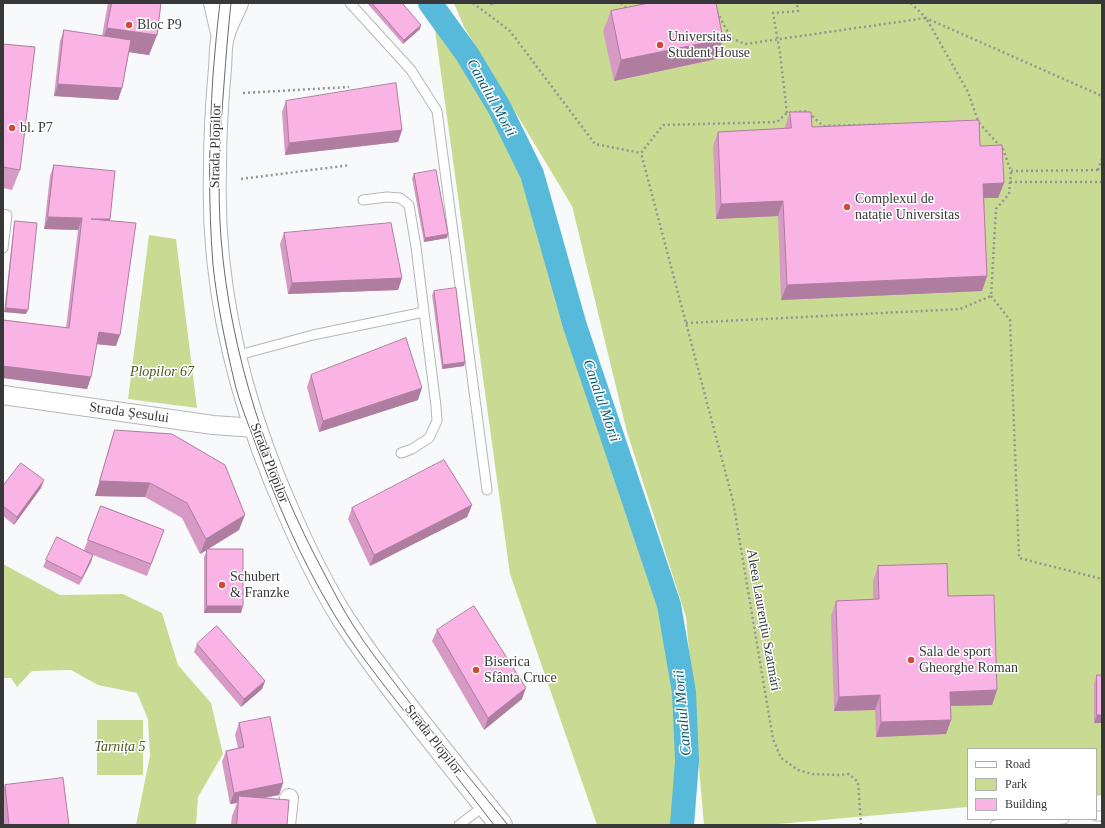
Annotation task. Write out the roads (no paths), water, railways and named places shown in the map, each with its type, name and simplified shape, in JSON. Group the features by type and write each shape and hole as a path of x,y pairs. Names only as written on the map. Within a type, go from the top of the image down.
{"main road":[{"name":"Strada Plopilor","path":"215,3 223,38"},
{"name":"Strada Plopilor","path":"237,3 223,38 217,94 215,141 215,217 218,258 234,356 240,381 255,428 276,485 301,542 323,585 341,615 369,657 412,714 501,825"}],"street":[{"name":"Strada Șesului","path":"3,395 213,425 255,428"},
{"path":"286,825 289,798"}],"lane":[{"path":"350,3 411,70 437,111 487,490"},
{"path":"363,200 387,197 400,198 409,205 416,247 437,421 429,438 412,449 401,453"},
{"path":"3,214 7,215 3,248"},
{"path":"234,356 313,335 424,312"},
{"path":"459,825 484,804"},
{"path":"995,825 1052,820"}],"waterway":[{"name":"Canalul Morii","path":"430,3 467,54 499,107 532,174 575,326 669,605 684,692 687,761 682,825"}],"tram line":[{"path":"220,3 213,75 211,122 211,241 215,279 227,351 241,404 289,528 331,609 357,649 494,825"},
{"path":"231,3 220,142 219,180 221,238 233,325 255,411 286,494 304,534 349,619 416,711 508,825"}],"place":[{"name":"Bloc P9","path":"129,25"},
{"name":"Universitas Student House","path":"660,45"},
{"name":"bl. P7","path":"12,128"},
{"name":"Complexul de natație Universitas","path":"847,207"},
{"name":"Schubert & Franzke","path":"222,585"},
{"name":"Sala de sport Gheorghe Roman","path":"911,660"},
{"name":"Biserica Sfânta Cruce","path":"476,670"}],"park label":[{"name":"Plopilor 67","path":"162,372"},
{"name":"Tarnița 5","path":"120,747"}]}
